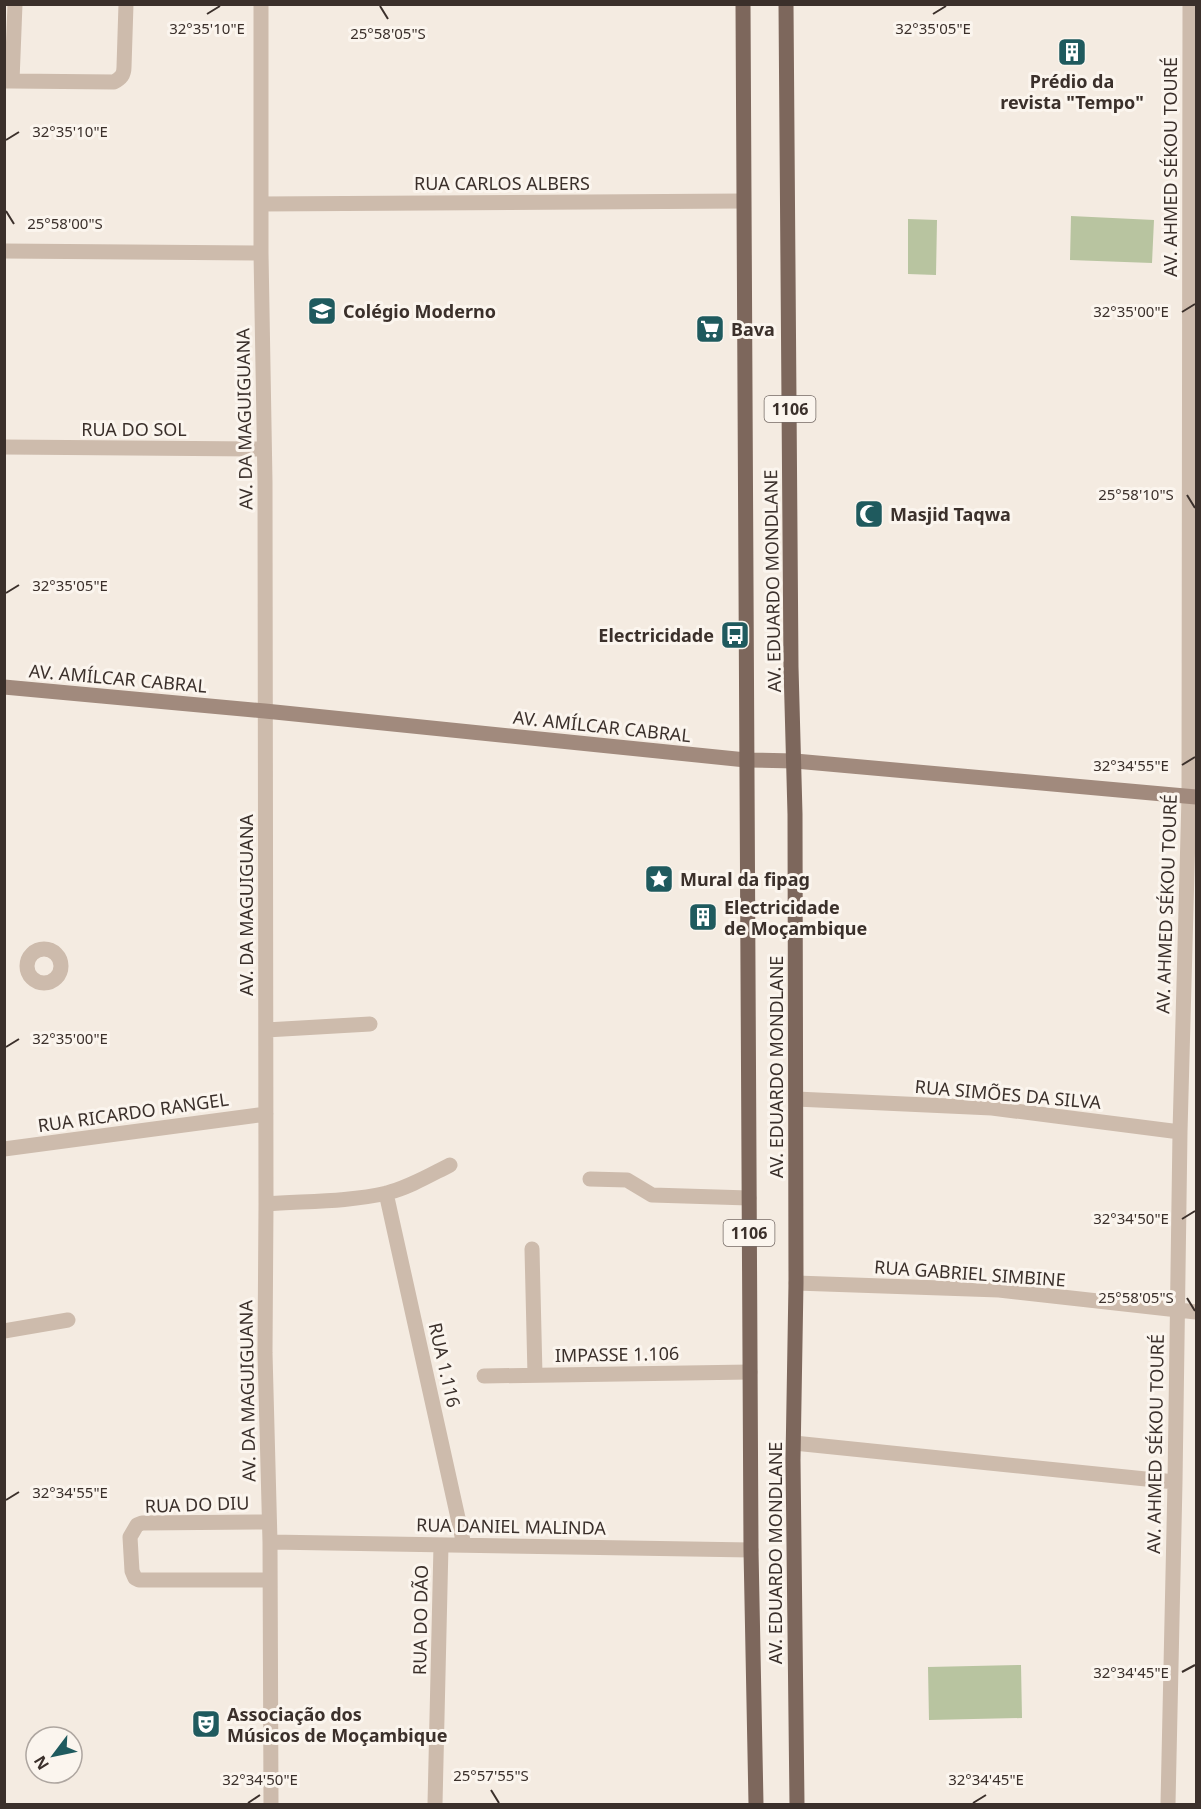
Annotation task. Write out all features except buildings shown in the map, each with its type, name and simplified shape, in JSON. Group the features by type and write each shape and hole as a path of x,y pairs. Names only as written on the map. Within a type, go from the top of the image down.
{"main road":[{"name":"AV. EDUARDO MONDLANE","path":"743,4 751,1550 756,1804"},
{"name":"AV. EDUARDO MONDLANE","path":"786,4 791,667 795,761 794,1443 797,1804"}],"street":[{"path":"15,4 8,81 114,82 124,74 126,4"},
{"name":"AV. DA MAGUIGUANA","path":"261,4 266,1030 264,1353 270,1542 271,1804"},
{"name":"AV. AHMED SÉKOU TOURÉ","path":"1168,1804 1180,1132 1193,797 1190,4"},
{"name":"RUA CARLOS ALBERS","path":"261,204 743,201"},
{"path":"4,250 261,253"},
{"name":"RUA DO SOL","path":"4,447 263,449"},
{"name":"AV. AMÍLCAR CABRAL","path":"4,687 746,760 795,761 1193,797"},
{"path":"266,1030 370,1024"},
{"name":"RUA SIMÕES DA SILVA","path":"796,1100 992,1108 1180,1132"},
{"name":"RUA RICARDO RANGEL","path":"4,1149 266,1114"},
{"path":"266,1204 386,1193 413,1184 450,1164"},
{"path":"590,1179 627,1180 652,1195 749,1198"},
{"name":"RUA 1.116","path":"386,1193 464,1545"},
{"path":"532,1249 535,1375"},
{"name":"RUA GABRIEL SIMBINE","path":"796,1283 999,1290 1197,1312"},
{"path":"4,1331 68,1320"},
{"name":"IMPASSE 1.106","path":"484,1376 750,1372"},
{"path":"794,1443 1175,1482"},
{"name":"RUA DO DIU","path":"268,1522 142,1522 137,1525 130,1537 132,1571 135,1578 139,1580 269,1580"},
{"name":"RUA DANIEL MALINDA","path":"270,1542 751,1550"},
{"name":"RUA DO DÃO","path":"435,1804 441,1545"}],"green space":[{"path":"1071,216 1154,220 1152,263 1070,260"},
{"path":"908,219 937,220 936,275 908,274"},
{"path":"1021,1665 1022,1718 929,1720 928,1667"}],"place":[{"name":"Prédio da revista \"Tempo\"","path":"1072,52"},
{"name":"Colégio Moderno","path":"322,311"},
{"name":"Bava","path":"710,329"},
{"name":"Masjid Taqwa","path":"869,514"},
{"name":"Electricidade","path":"735,635"},
{"name":"Mural da fipag","path":"659,879"},
{"name":"Electricidade de Moçambique","path":"703,917"},
{"name":"Associação dos Músicos de Moçambique","path":"206,1724"}]}
